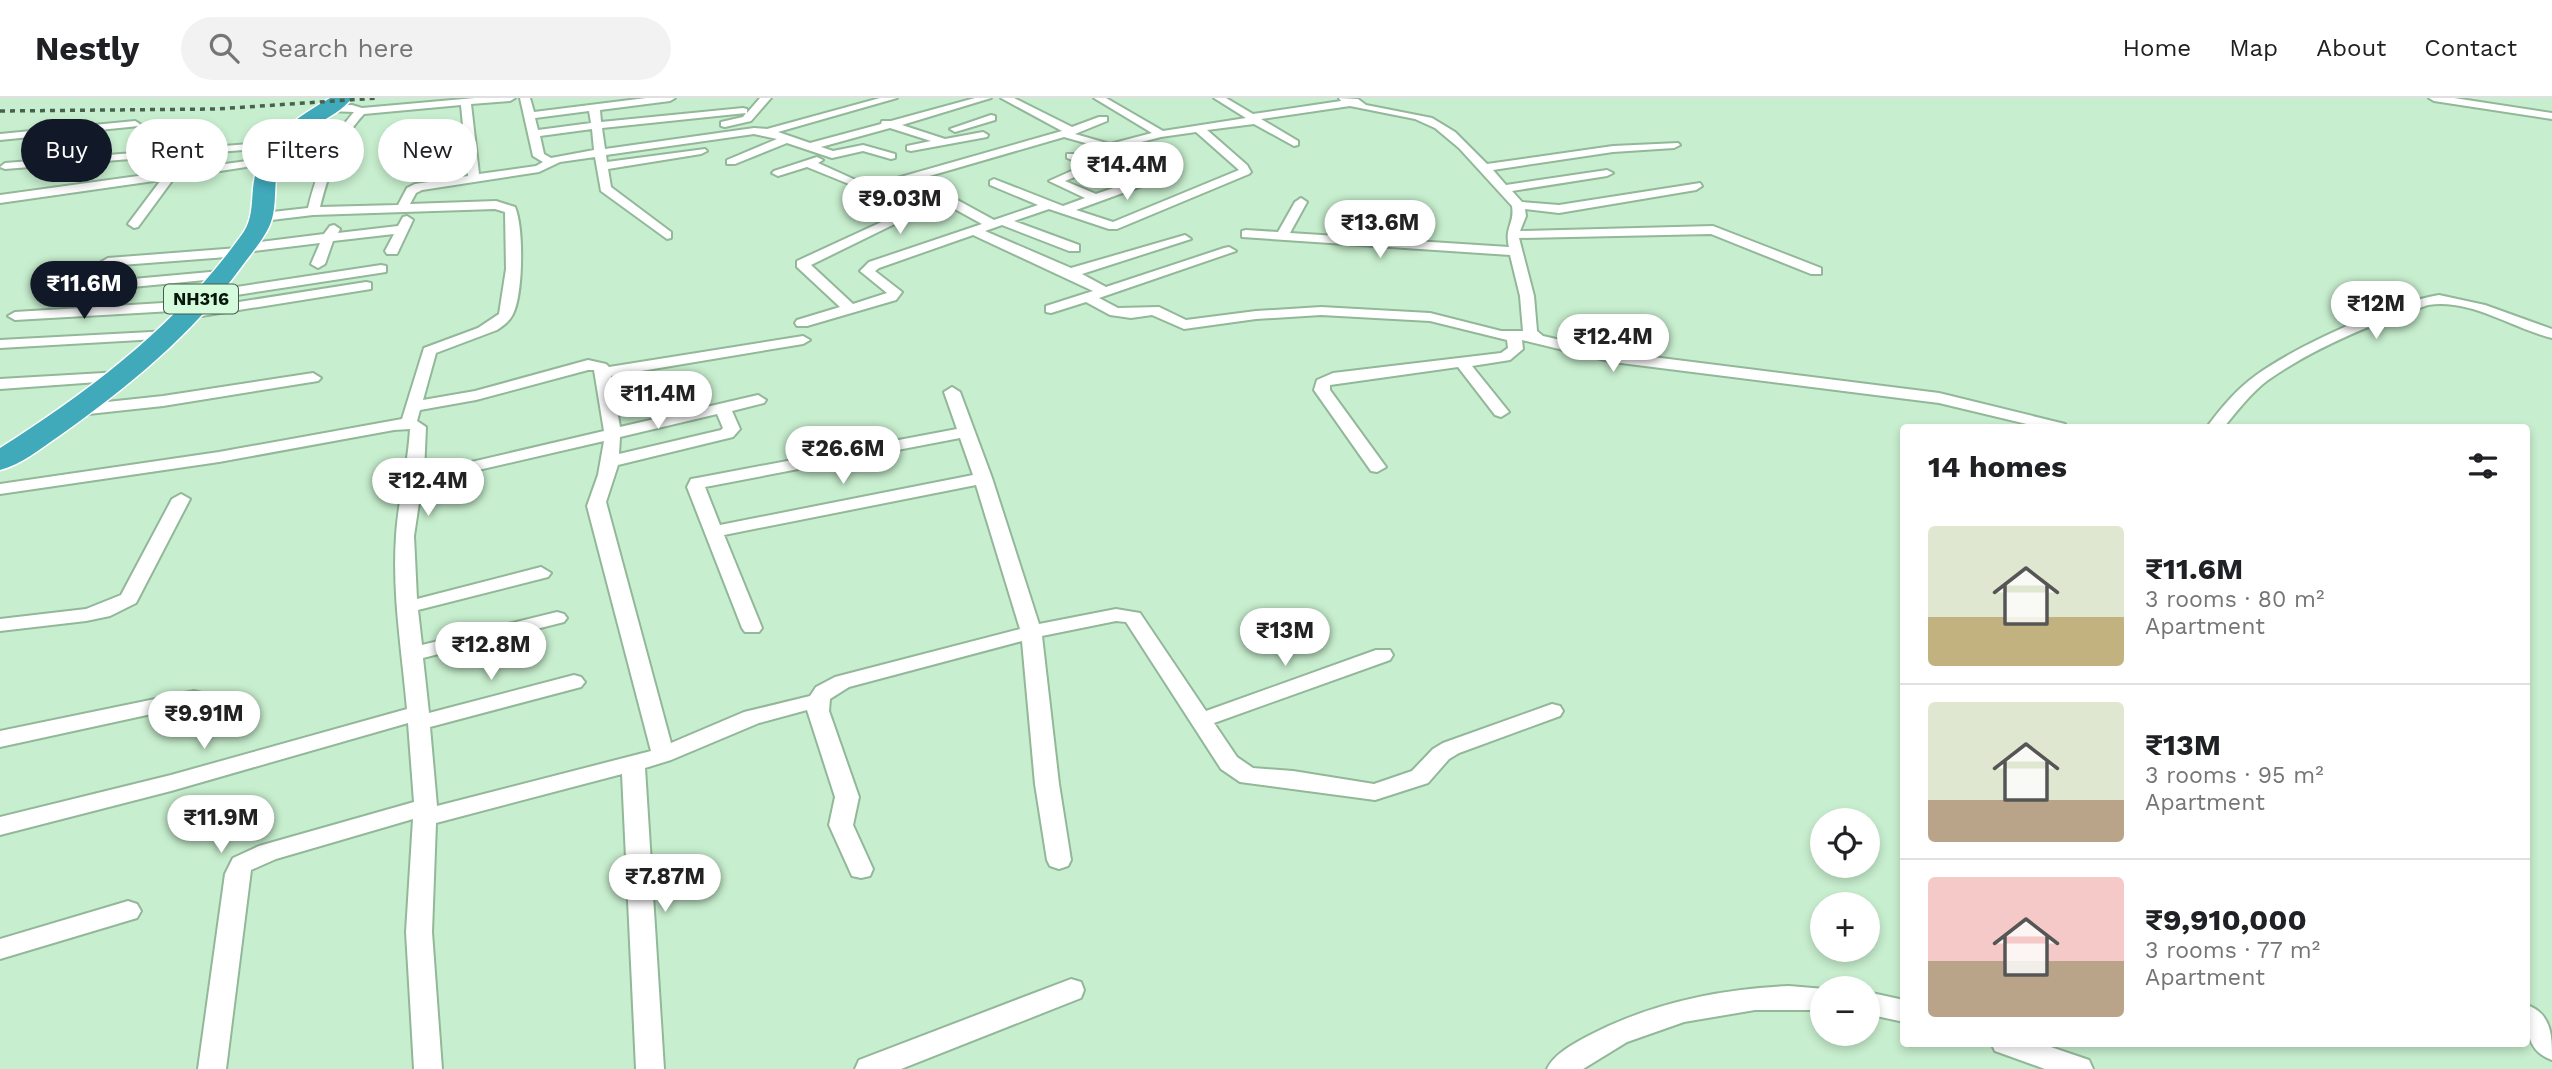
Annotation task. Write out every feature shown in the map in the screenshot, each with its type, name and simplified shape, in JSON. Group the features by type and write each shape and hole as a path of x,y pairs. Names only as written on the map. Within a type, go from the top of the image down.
{"highway":[{"path":"316,119 344,106"},
{"name":"NH316","path":"0,461 79,410 170,335 242,250 263,217 268,182"}],"street":[{"path":"313,211 337,138 344,106 510,98"},
{"path":"525,98 539,156 549,161 599,147 738,122 747,119 766,98"},
{"path":"530,116 670,98"},
{"path":"537,150 767,132 892,98"},
{"path":"809,147 986,98"},
{"path":"1006,98 1068,132 1110,147 1161,134 1311,107 1387,98"},
{"path":"1098,98 1161,134"},
{"path":"1219,98 1294,143"},
{"path":"2434,98 2468,101 2552,116"},
{"path":"2495,98 2541,102"},
{"path":"1348,101 1419,117 1439,125 1518,205 1520,216 1512,234 1527,296 1532,336"},
{"path":"466,102 468,119"},
{"path":"594,107 604,188 667,235"},
{"path":"845,110 945,142"},
{"path":"534,134 681,115 754,111"},
{"path":"929,137 991,118"},
{"path":"867,190 1068,132 1102,119"},
{"path":"0,137 126,125"},
{"path":"994,183 1113,226 1245,172 1243,167 1198,128"},
{"path":"767,132 832,155"},
{"path":"911,148 983,135"},
{"path":"731,162 786,139"},
{"path":"1483,168 1613,149 1674,145"},
{"path":"778,173 863,148 891,156"},
{"path":"603,166 701,151"},
{"path":"5,166 242,155"},
{"path":"1071,156 1095,165 1055,181 1095,198"},
{"path":"477,178 539,169 547,166 549,161"},
{"path":"807,163 867,190 910,215 802,264 851,310"},
{"path":"802,323 894,295 894,292 869,274 868,269 906,252 997,222 1095,198 1176,170"},
{"path":"1503,189 1607,173"},
{"path":"0,198 126,180"},
{"path":"134,224 165,182"},
{"path":"391,251 414,189 452,182"},
{"path":"1518,205 1548,209 1569,208 1696,187"},
{"path":"926,188 997,222 1074,248"},
{"path":"1282,236 1301,202"},
{"path":"263,217 313,211 496,205 509,207 511,210 516,262 502,321 429,351 411,415 418,431 405,536 408,607 425,813 419,932 428,1069"},
{"path":"318,264 328,238 351,210"},
{"path":"108,262 242,250 401,229"},
{"path":"972,230 1070,273 1105,292"},
{"path":"1512,234 1541,236 1713,230 1816,271"},
{"path":"1246,234 1516,251"},
{"path":"1070,273 1185,239"},
{"path":"1051,309 1229,251"},
{"path":"196,305 380,269"},
{"path":"122,284 221,275"},
{"path":"15,316 196,305 366,286"},
{"path":"1087,298 1115,312 1131,314 1154,310 1184,324 1256,315 1321,311 1430,317 1486,332 1532,336 1552,344 1613,357 1939,398 2047,424"},
{"path":"2218,424 2256,383 2281,366 2432,299 2457,302 2552,334"},
{"path":"0,344 170,335"},
{"path":"1377,467 1322,390 1322,383 1333,378 1462,363 1512,354 1517,344 1514,336"},
{"path":"602,373 803,340"},
{"path":"1462,363 1501,412"},
{"path":"0,489 206,459 411,415 588,365 598,365 613,418 613,435 609,462 596,506 663,755"},
{"path":"0,384 121,377"},
{"path":"79,410 163,401 313,378"},
{"path":"952,391 983,478 1031,632 1047,784 1059,860"},
{"path":"414,480 758,400"},
{"path":"609,462 727,434 732,429 723,408"},
{"path":"752,628 696,487 703,480 966,432"},
{"path":"712,532 983,478"},
{"path":"0,625 102,612 122,604 129,599 181,499"},
{"path":"408,607 541,573"},
{"path":"212,1069 237,874 242,864 268,852 663,755 752,717 817,701 830,688 842,682 1031,632 1116,615 1133,617 1229,763 1248,776 1293,779 1375,792 1420,777 1441,754 1451,748 1552,710"},
{"path":"412,654 557,618"},
{"path":"1202,720 1383,655"},
{"path":"0,826 418,718 574,682"},
{"path":"0,738 194,698"},
{"path":"817,701 847,797 841,825 861,869"},
{"path":"633,763 650,1069"},
{"path":"0,948 128,911"},
{"path":"869,1069 1071,990"},
{"path":"1561,1069 1602,1040 1655,1018 1742,1000 1810,999"},
{"path":"1880,1006 1900,1010"},
{"path":"2530,1020 2552,1048"},
{"path":"2016,1047 2079,1069"}],"railway":[{"path":"0,111 217,109 378,98"}]}
